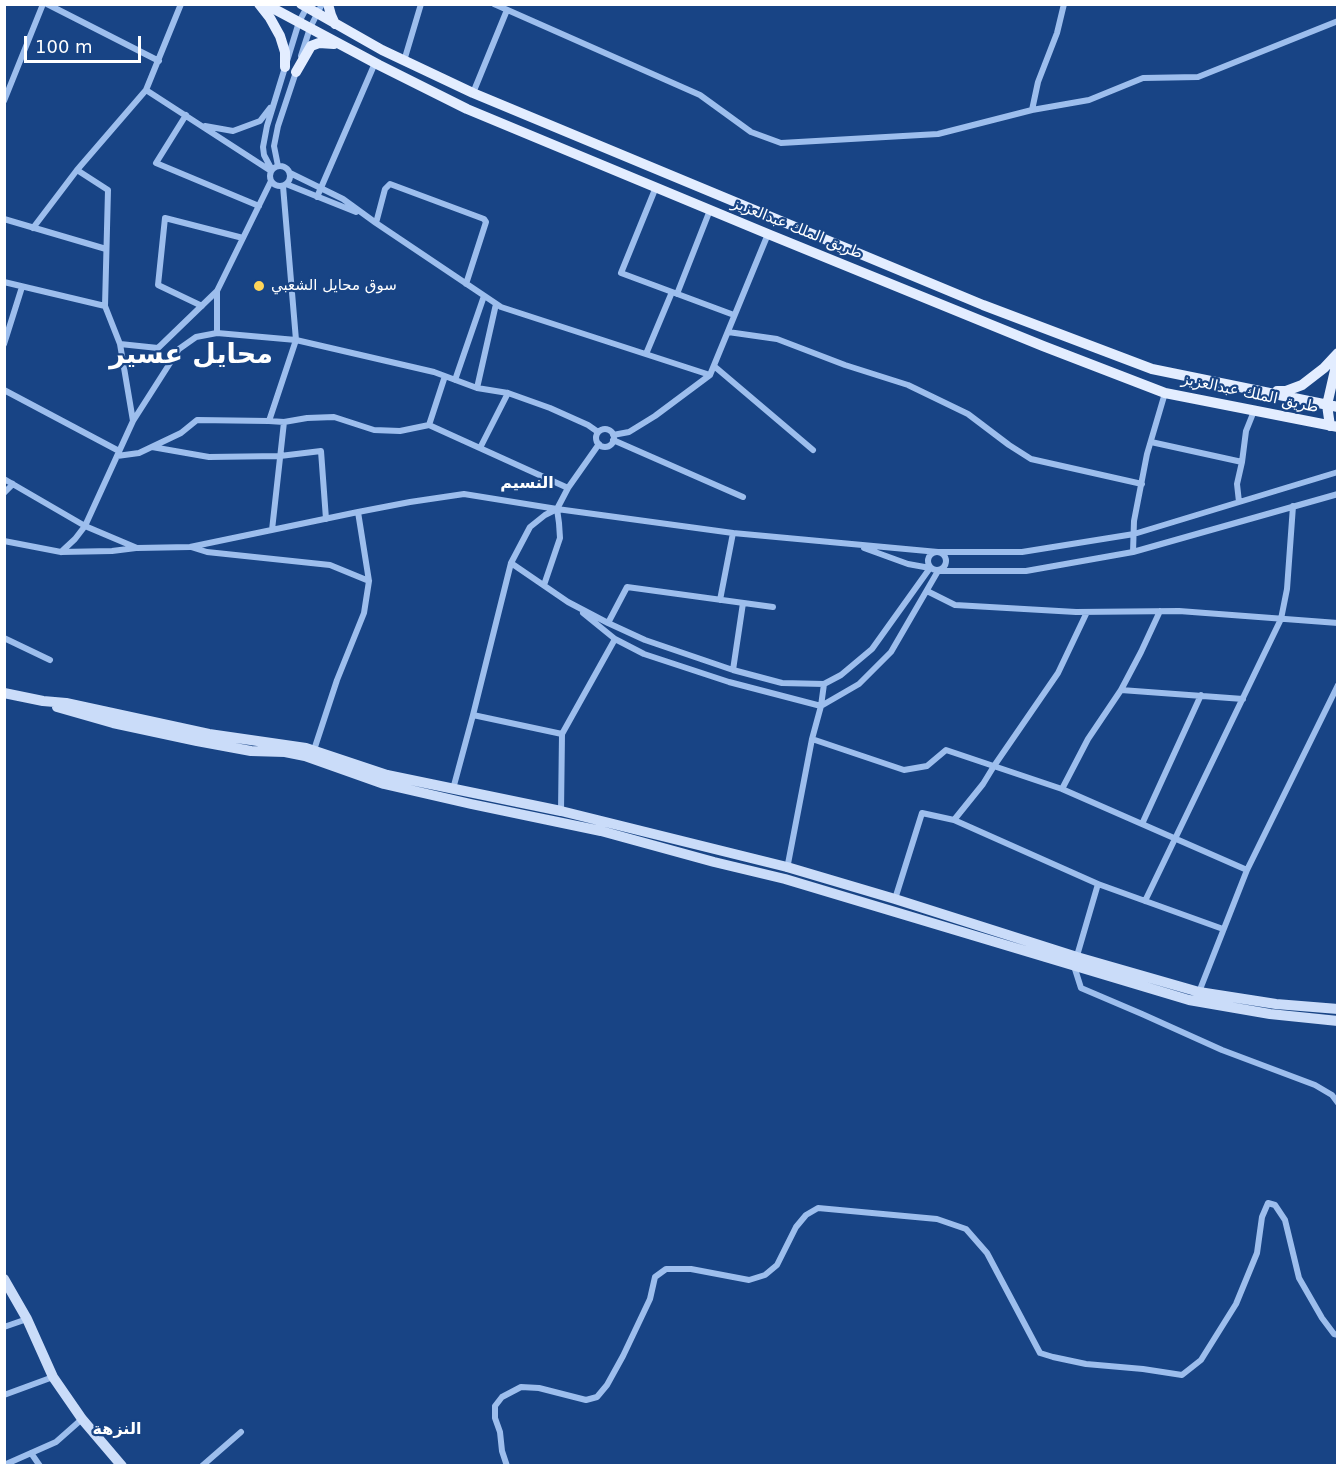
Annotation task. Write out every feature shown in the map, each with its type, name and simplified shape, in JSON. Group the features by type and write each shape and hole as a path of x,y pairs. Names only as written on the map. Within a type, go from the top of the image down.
{"main road":[{"path":"259,4 280,36 285,52 285,67"},
{"name":"طريق الملك عبدالعزيز","path":"265,4 467,109 1032,341 1165,393 1335,429"},
{"path":"328,4 335,24"},
{"name":"طريق الملك عبدالعزيز","path":"305,5 320,9 335,24 382,50 473,93 983,305 1152,369 1334,407"},
{"path":"296,72 311,46 323,43 341,45"},
{"path":"1266,392 1286,391 1302,385 1338,355"},
{"path":"1335,429 1334,407 1338,355"}],"street":[{"path":"4,101 45,4 159,61"},
{"path":"33,228 77,170 146,90 181,4"},
{"path":"404,60 421,4"},
{"path":"494,4 700,95 751,132 781,143 938,134 1032,110 1089,100 1143,78 1198,77 1338,21"},
{"path":"1032,110 1038,82 1057,33 1064,4"},
{"path":"274,169 264,156 263,147 272,105 305,5"},
{"path":"120,344 158,348 217,291 271,181 278,126 310,28 320,9"},
{"path":"473,93 507,10"},
{"path":"317,197 375,63"},
{"path":"146,90 274,169 286,168 290,173 343,199 501,307 710,375"},
{"path":"200,125 233,131 260,121 272,105"},
{"path":"186,115 156,163 259,206"},
{"path":"77,170 108,190 105,306 120,344 133,421"},
{"path":"269,421 296,340 285,185 290,179 290,173"},
{"path":"271,181 276,186 285,185 363,214"},
{"path":"376,223 385,189 390,184 484,219 486,222 466,284"},
{"path":"656,187 621,273 734,315"},
{"path":"646,354 710,210"},
{"path":"202,306 158,285 165,218 243,238"},
{"path":"4,219 106,249"},
{"path":"613,438 611,431 606,429 601,429 596,437 599,444 608,446 613,438 629,432 655,416 710,375 768,234"},
{"path":"4,282 105,306"},
{"path":"4,344 22,287"},
{"path":"217,291 217,333"},
{"path":"455,380 484,296"},
{"path":"477,388 496,304"},
{"path":"728,332 777,339 845,365 908,385 968,414 1031,459 1142,484"},
{"path":"62,552 85,526 133,421 179,349 196,337 217,333 296,340 434,372 477,388 508,393 550,408 598,432"},
{"path":"714,366 813,450"},
{"path":"429,426 445,376"},
{"path":"4,390 118,453 139,453 181,433 197,420 284,422 334,417 374,430 400,431 429,426 568,488"},
{"path":"480,448 508,393"},
{"path":"1133,552 1134,521 1147,454 1165,393"},
{"path":"1239,502 1237,484 1246,431 1254,411"},
{"path":"272,530 284,422"},
{"path":"613,438 743,496"},
{"path":"1151,442 1242,462"},
{"path":"544,585 560,538 557,509 568,488 599,444"},
{"path":"152,447 209,458 280,456 321,451 326,519"},
{"path":"4,541 62,552 190,547 358,512 464,494 733,533 938,552 1022,552 1134,534 1338,472"},
{"path":"4,479 85,526 137,548"},
{"path":"4,493 13,484"},
{"path":"855,545 908,564 938,571 1026,571 1133,552 1338,494"},
{"path":"1145,901 1281,619 1287,589 1293,506"},
{"path":"453,789 511,563 530,527 557,509"},
{"path":"313,754 336,680 364,613 369,581 358,512"},
{"path":"720,600 733,533"},
{"path":"190,547 207,552 330,565 369,581"},
{"path":"511,563 568,602 615,639 644,654 729,682 821,706 859,684 891,652 938,571 943,569 947,561 946,556 938,552 930,555 928,559 930,568"},
{"path":"568,602 608,624 645,640 733,670 782,683 824,684 841,675 872,649 930,568"},
{"path":"608,624 627,587 773,607"},
{"path":"927,591 955,605 1087,612 1179,610 1338,623"},
{"path":"733,670 743,603"},
{"path":"1062,789 1088,739 1121,690 1160,611"},
{"path":"954,820 983,784 1058,673 1087,612"},
{"path":"4,638 50,660"},
{"path":"561,811 562,734 615,639"},
{"path":"785,879 824,684"},
{"path":"1199,992 1247,870 1338,685"},
{"path":"1121,690 1243,699"},
{"path":"4,693 66,703 209,734 306,748 313,754 384,784 601,831 785,879 1076,962 1199,992 1276,1004 1338,1009"},
{"path":"1142,824 1201,695"},
{"path":"473,715 562,734"},
{"path":"812,738 904,770 927,766 946,750 1062,789 1247,870"},
{"path":"313,754 387,775 561,811 787,867 895,899 1189,1000 1270,1014 1338,1021"},
{"path":"895,899 922,813 954,820 1098,884 1223,929"},
{"path":"1098,884 1076,962 1081,988 1222,1050 1315,1085 1332,1095 1338,1103"},
{"path":"507,1466 495,1418 495,1406 502,1397 521,1388 539,1388 586,1400 597,1397 607,1385 623,1356 650,1299 655,1277 666,1269 691,1269 748,1280 765,1275 777,1265 796,1227 806,1215 818,1208 937,1219 966,1229 987,1252 1040,1353 1086,1364 1182,1375 1201,1360 1236,1304 1257,1253 1262,1217 1268,1203 1275,1205 1285,1220 1299,1278 1322,1318 1334,1334 1338,1335"},
{"path":"4,1279 27,1319 53,1377 82,1419 118,1464"},
{"path":"4,1327 27,1319"},
{"path":"4,1395 53,1377"},
{"path":"4,1465 56,1442 82,1419"},
{"path":"202,1466 241,1432"},
{"path":"31,1453 40,1466"}],"place":[{"name":"سوق محايل الشعبي","path":"259,286"}],"district":[{"name":"محايل عسير","path":"191,356"},
{"name":"النسيم","path":"527,484"},
{"name":"النزهة","path":"117,1430"}]}
